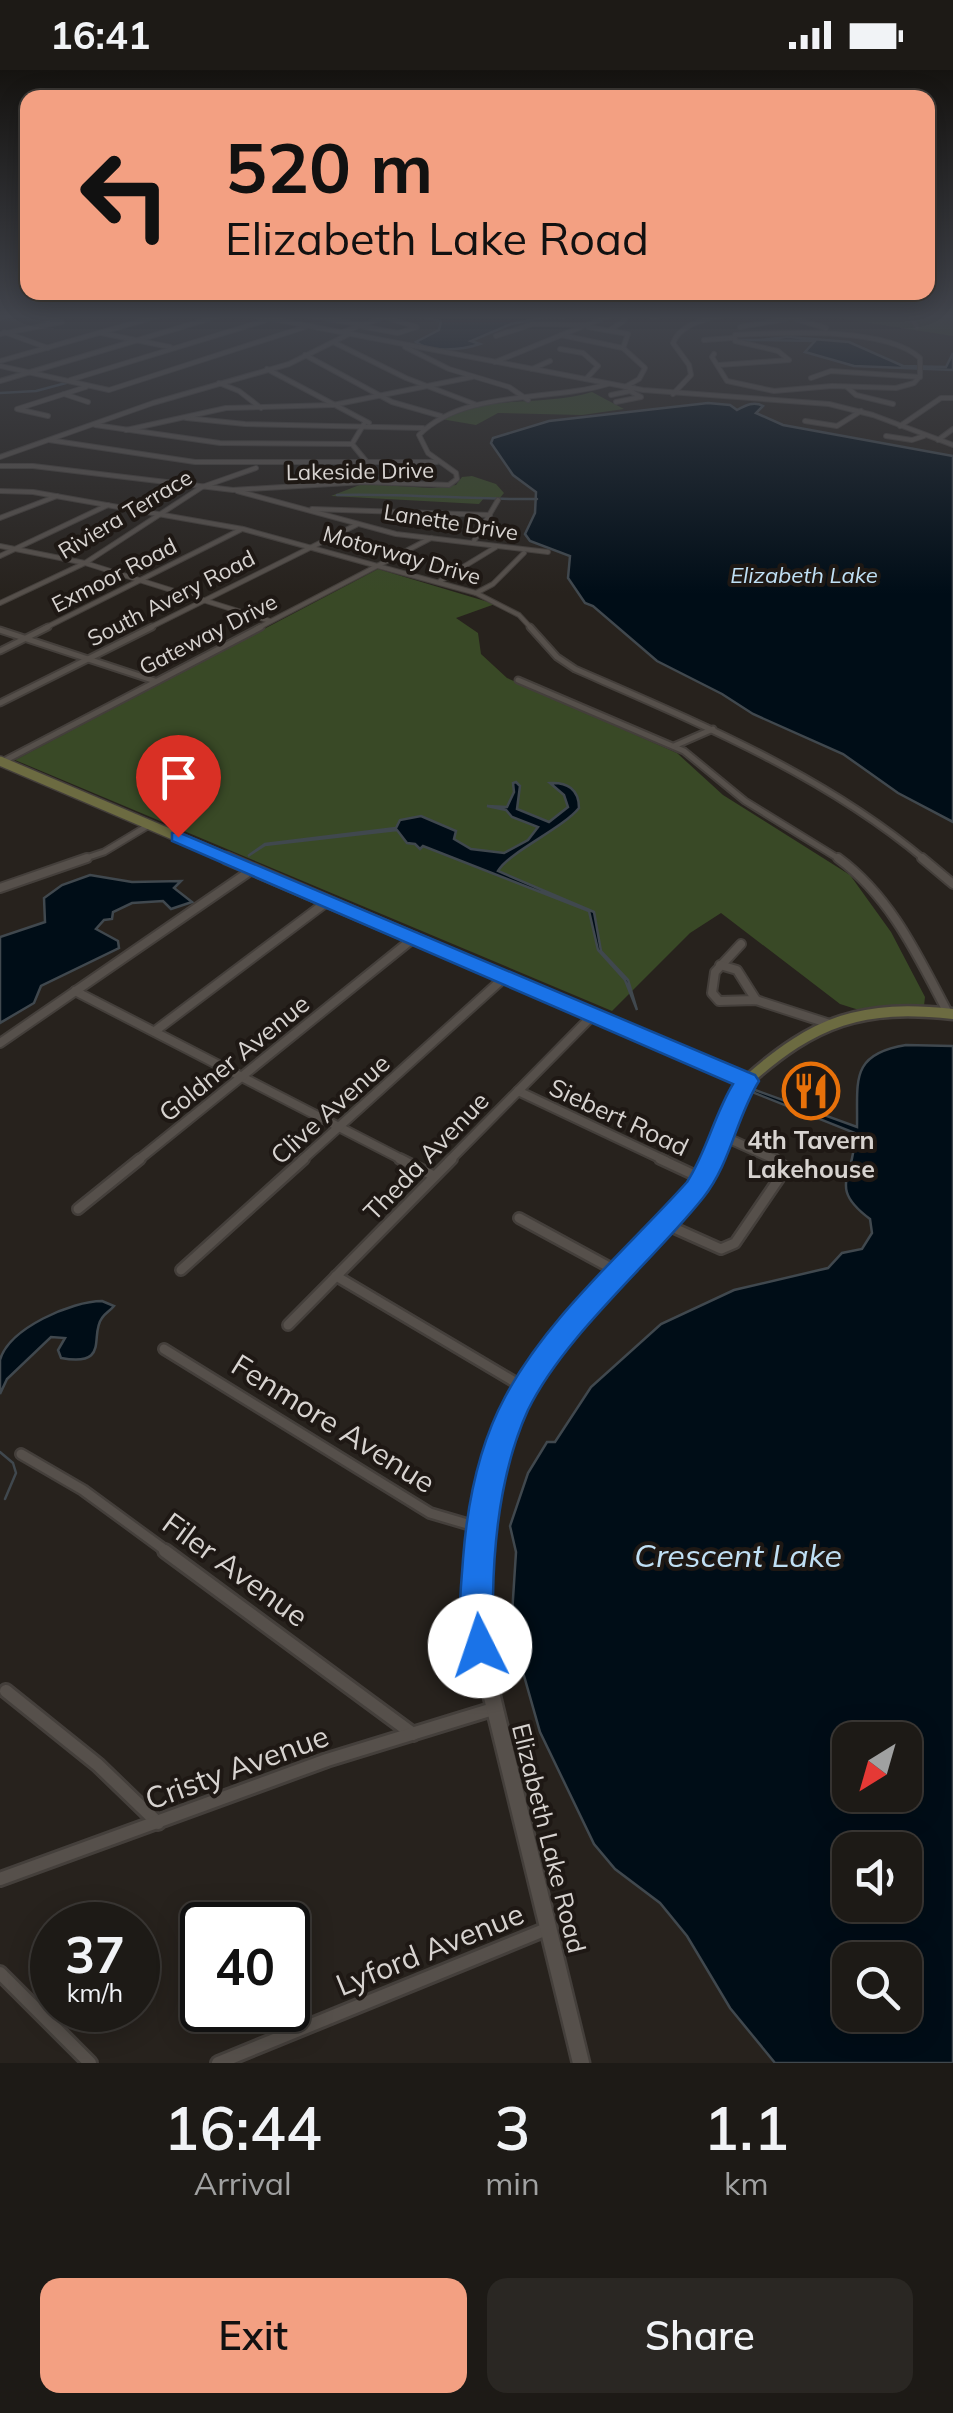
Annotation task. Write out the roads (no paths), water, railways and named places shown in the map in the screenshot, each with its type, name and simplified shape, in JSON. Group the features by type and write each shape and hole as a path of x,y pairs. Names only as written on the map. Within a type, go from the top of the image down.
{"main road":[{"path":"2,762 747,1081 786,1051 847,1018 895,1009 950,1013"}],"street":[{"path":"17,408 48,416"},
{"path":"0,457 143,408"},
{"path":"126,430 226,408"},
{"path":"339,408 372,424"},
{"path":"416,408 441,416"},
{"name":"Lakeside Drive","path":"0,466 46,467 233,490 364,482 432,487 456,482 456,473 437,462 419,440 423,428 441,416 471,408"},
{"path":"841,408 953,445"},
{"path":"900,426 931,408"},
{"path":"805,421 837,426 861,412"},
{"path":"182,417 269,426 372,424 423,428"},
{"path":"91,424 220,443 352,444"},
{"path":"352,444 364,424"},
{"path":"938,440 953,429"},
{"path":"886,436 913,440 924,436"},
{"path":"49,440 243,467"},
{"path":"352,444 366,461"},
{"name":"Riviera Terrace","path":"0,603 85,562 202,487 243,467 437,462"},
{"name":"Lanette Drive","path":"233,490 358,524 525,552 548,552"},
{"name":"Motorway Drive","path":"0,491 58,496 243,529 440,580 476,594 514,611 557,656 595,681 713,729 896,836 953,884"},
{"path":"0,518 58,496"},
{"path":"474,542 498,500"},
{"path":"0,556 108,505"},
{"path":"307,510 490,514"},
{"name":"South Avery Road","path":"0,703 358,524"},
{"name":"Exmoor Road","path":"0,650 243,529"},
{"name":"Gateway Drive","path":"2,762 431,538"},
{"path":"0,546 85,562 270,622"},
{"path":"440,580 496,547"},
{"path":"476,594 493,584 525,552"},
{"path":"0,630 155,681"},
{"path":"518,680 674,746 745,801 823,847 862,876 905,931 950,1013"},
{"path":"674,746 713,729"},
{"path":"0,888 104,852 149,825"},
{"path":"0,1043 253,869"},
{"path":"155,1032 328,902"},
{"name":"Goldner Avenue","path":"78,1209 415,937"},
{"path":"741,944 715,972 712,993 719,1001 756,1000 834,1025"},
{"path":"720,965 737,970 756,1000"},
{"name":"Clive Avenue","path":"181,1270 506,976"},
{"path":"75,991 434,1176"},
{"name":"Theda Avenue","path":"288,1326 594,1014"},
{"name":"Elizabeth Lake Road","path":"577,2061 550,1928 492,1709 477,1617 481,1528 499,1450 524,1388 564,1335 703,1179 732,1106 747,1081"},
{"name":"Siebert Road","path":"518,1091 703,1179"},
{"path":"665,1224 721,1249 735,1243 780,1178 783,1166 777,1160 723,1136"},
{"path":"519,1218 620,1273"},
{"path":"336,1276 524,1388"},
{"name":"Fenmore Avenue","path":"164,1348 430,1513 456,1524 481,1528"},
{"name":"Filer Avenue","path":"21,1454 111,1510 413,1734"},
{"path":"6,1691 98,1765 158,1823"},
{"name":"Cristy Avenue","path":"0,1878 327,1760 492,1709"},
{"name":"Lyford Avenue","path":"218,2063 550,1928"},
{"path":"0,1973 90,2063"}],"water":[{"name":"Elizabeth Lake","path":"664,408 761,408 756,413 783,425 953,456 953,822 898,793 843,754 753,714 657,661 585,603 568,578 570,556 530,541 525,534 535,513 536,492 513,475 491,443 493,438 549,421"},
{"path":"516,782 520,786 517,809 549,822 568,807 564,795 550,783 571,788 579,808 498,871 594,912 601,951 628,980 637,1010 625,980 598,950 589,911 423,846 420,849 407,843 397,830 265,845 248,856 265,844 396,828 400,820 421,816 456,831 454,839 471,849 504,853 528,840 538,827 512,817 506,810 487,806 507,807"},
{"path":"90,875 132,882 181,881 174,888 192,902 171,909 163,901 132,903 113,912 112,919 104,920 96,929 118,941 119,948 41,986 34,1003 0,1023 0,937 45,922 44,898 62,885"},
{"name":"Crescent Lake","path":"906,1045 953,1046 953,2063 775,2063 730,2008 687,1936 660,1903 615,1869 594,1844 540,1732 511,1630 516,1552 510,1526 528,1473 547,1442 555,1442 591,1387 661,1324 734,1290 828,1268 842,1253 862,1249 872,1233 870,1219 849,1198 846,1189 855,1133 752,1092 857,1127 860,1072 874,1055"},
{"path":"102,1301 114,1306 99,1325 93,1354 77,1360 61,1358 58,1350 65,1338 51,1337 7,1379 0,1394 0,1360 16,1337 59,1311"}],"waterway":[{"path":"337,495 537,499"},
{"path":"0,1452 13,1463 16,1473 5,1499"}],"place":[{"name":"4th Tavern Lakehouse","path":"811,1091"}]}
